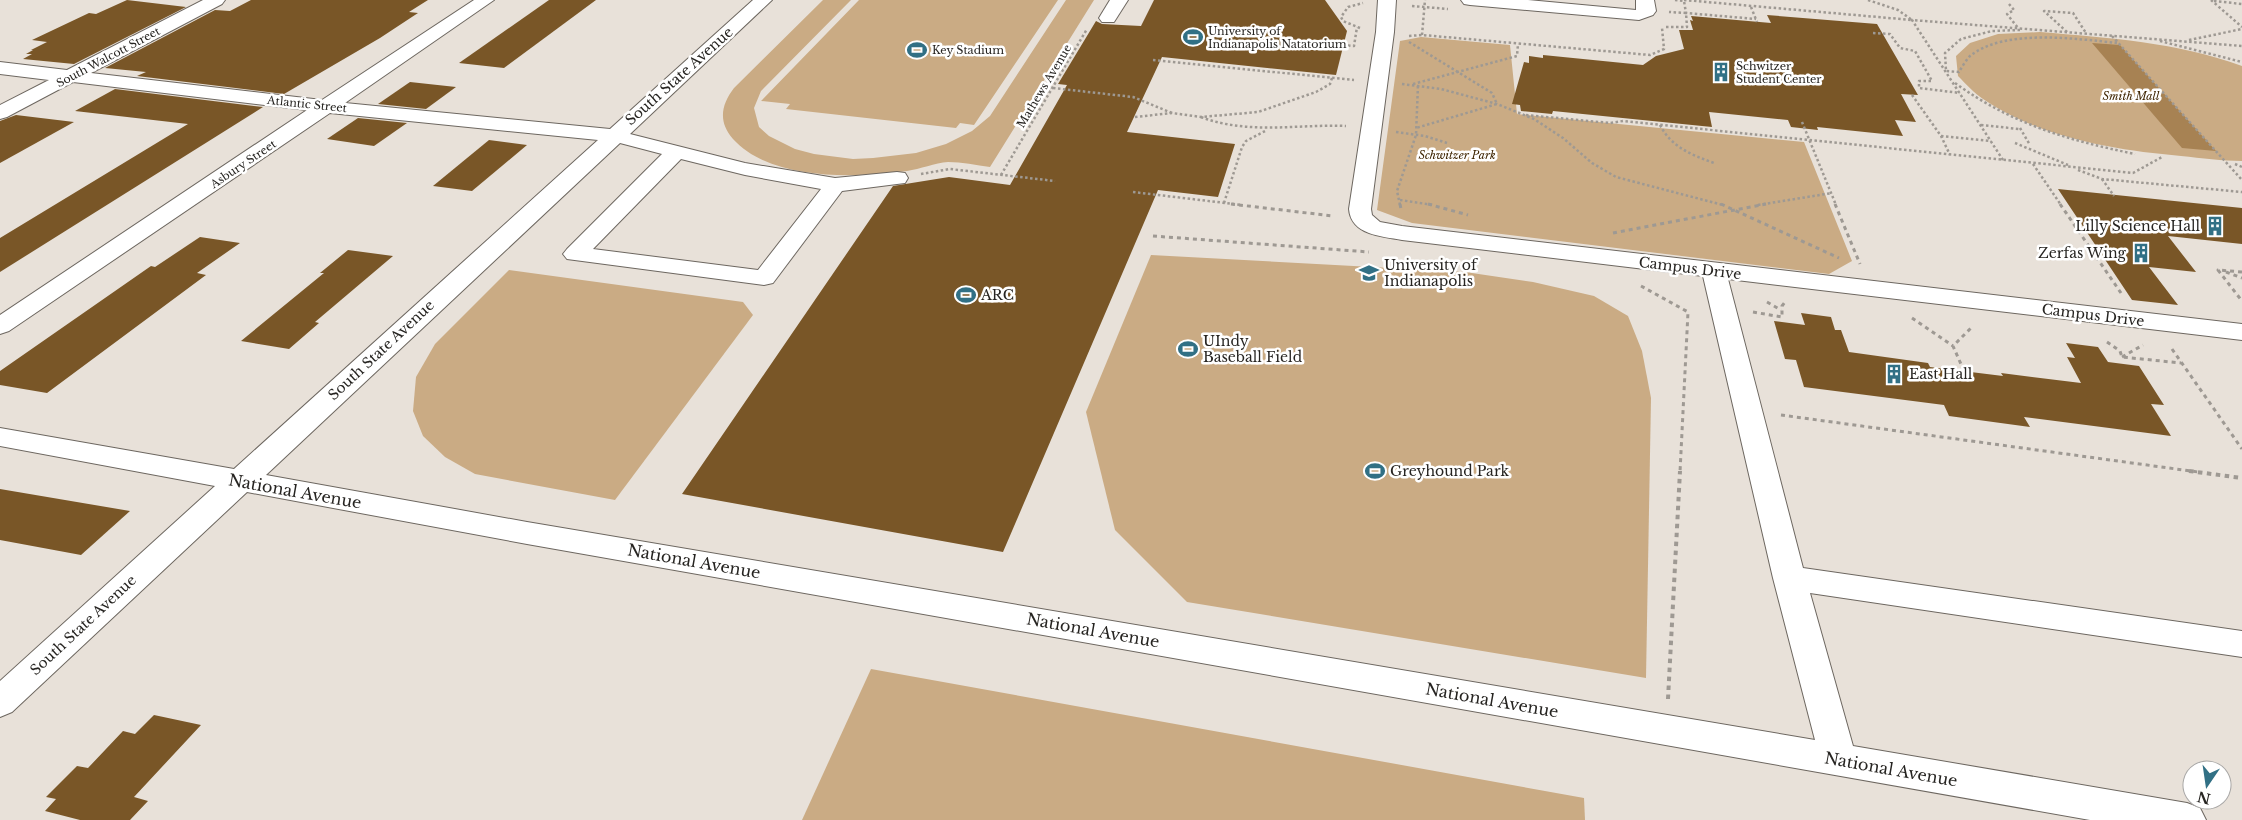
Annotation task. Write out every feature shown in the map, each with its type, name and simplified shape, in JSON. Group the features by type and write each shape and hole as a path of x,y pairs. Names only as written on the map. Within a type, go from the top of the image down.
{"street":[{"name":"South Walcott Street","path":"0,113 216,0"},
{"name":"Asbury Street","path":"0,326 485,0"},
{"name":"South State Avenue","path":"0,702 238,480 763,0"},
{"path":"1108,18 1119,0"},
{"name":"Campus Drive","path":"1387,0 1393,34 1370,129 1360,209 1361,218 1373,227 1412,235 2242,332"},
{"path":"1470,0 1639,15 1647,11 1645,0"},
{"name":"Atlantic Street","path":"0,68 328,107 614,136 746,168 836,185 897,178"},
{"path":"676,152 576,254 764,278 836,185"},
{"path":"1714,271 1789,578 1811,664 1839,760"},
{"name":"National Avenue","path":"0,437 566,539 2187,820"},
{"path":"1789,578 2242,644"}],"path":[{"path":"1422,35 1425,0"},
{"path":"1675,0 2242,46"},
{"path":"1393,34 1650,55 1664,49 1662,27 1687,27 1684,0"},
{"path":"1744,0 1746,6"},
{"path":"1868,0 1898,10 1912,20 2003,160"},
{"path":"2212,1 2242,4"},
{"path":"2183,41 2242,28 2212,1"},
{"path":"2009,4 2014,10 2007,14 2019,28"},
{"path":"1660,12 1756,20 1751,6"},
{"path":"2067,32 2044,11 2074,13 2087,34"},
{"name":"Mathews Avenue","path":"1001,175 1095,17 1108,18"},
{"path":"1343,44 1354,46 1357,27"},
{"path":"1946,71 1945,54 1961,39 1992,31 2037,30"},
{"path":"2238,30 2242,33"},
{"path":"1873,33 1890,34 1900,48 1916,51 1932,81 1919,81 1919,88 1960,93"},
{"path":"1393,34 1492,93 1497,104"},
{"path":"2112,36 2242,180"},
{"path":"1946,71 1959,72 1963,62 1971,53 1986,46 2016,40 2048,38 2118,43"},
{"path":"2146,38 2197,49 2242,62"},
{"path":"1410,85 1517,56 1518,44"},
{"path":"1153,60 1357,80"},
{"path":"1201,117 1244,114 1270,109 1316,92 1330,84 1332,78"},
{"path":"1953,82 1977,100 2024,126 2091,146 2135,154"},
{"path":"1394,84 1418,85 1464,94 1523,114 1563,138 1592,164 1616,177 1628,182 1708,199 1734,209 1845,261"},
{"path":"1400,216 1400,200 1397,191 1416,135 1418,85"},
{"path":"1053,88 1132,97 1172,113"},
{"path":"1912,95 1941,136 1950,155"},
{"path":"1416,128 1497,104"},
{"path":"1135,116 1172,113 1201,117 1232,126 1269,128 1316,124 1344,126 1416,135 1447,143"},
{"path":"1523,114 1660,125 2133,174 2162,157"},
{"path":"1343,136 1346,116"},
{"path":"1802,122 1862,269 1853,265"},
{"path":"1660,125 1664,135 1670,142 1694,155 1714,162"},
{"path":"1982,125 2019,129 2024,126"},
{"path":"1224,203 1242,147 1253,136 1269,128"},
{"path":"2019,129 2030,145"},
{"path":"1941,136 1992,141"},
{"path":"2015,143 2102,179 2242,192"},
{"path":"2032,163 2149,334 2162,335 2242,449"},
{"path":"2236,164 2242,167"},
{"path":"897,178 950,169 1054,181"},
{"path":"2102,179 2114,196"},
{"path":"1133,192 1339,216"},
{"path":"1608,234 1734,209 1832,193"},
{"path":"1400,200 1429,204 1475,217"},
{"path":"1153,236 1371,252"},
{"path":"2242,272 2218,270 2242,301"},
{"path":"2222,270 2242,278"},
{"path":"1636,283 1688,312 1668,702"},
{"path":"1750,312 1782,317 1782,306 1788,298"},
{"path":"1914,315 1905,314 1953,346 1964,371"},
{"path":"1953,346 1977,322 1968,321"},
{"path":"2106,341 2120,351 2122,357 2182,363"},
{"path":"1778,415 2242,478"}],"green space":[{"path":"823,0 851,0 761,91 754,108 759,127 769,136 795,149 814,154 853,159 916,153 946,144 972,131 990,116 1066,0 1094,0 990,167 948,162 907,171 839,175 791,169 769,163 749,153 733,139 728,133 723,120 726,101 734,88"},
{"name":"Key Stadium","path":"859,0 1058,0 974,125 960,123 956,128 786,109 790,104 761,101"},
{"name":"Smith Mall","path":"2040,32 2168,46 2193,51 2242,66 2242,161 2130,150 2104,146 2053,133 2029,124 1980,97 1958,76 1956,56 1970,43 1998,34"},
{"name":"Schwitzer Park","path":"1421,37 1510,45 1517,114 1804,142 1852,261 1829,274 1412,223 1377,210 1400,41"},
{"name":"Greyhound Park","path":"1151,255 1465,272 1533,282 1594,296 1628,316 1642,351 1651,398 1646,678 1187,602 1115,530 1086,412"},
{"path":"509,270 743,302 753,315 615,500 475,474 445,457 423,436 413,411 416,377 435,344"},
{"path":"871,669 1584,798 1585,820 802,820"}],"shaded area":[{"path":"2092,43 2120,45 2216,151 2182,148"}],"building":[{"path":"127,0 186,7 74,64 23,59 32,54 26,54 33,50 31,50 47,42 32,40 89,13 96,14"},
{"path":"251,0 428,0 409,12 418,13 380,38 284,94 137,76 146,72 105,68 215,10 230,11"},
{"path":"549,0 596,0 504,68 459,63"},
{"path":"1154,0 1325,0 1347,31 1336,75 1162,57 1127,132 1235,144 1218,197 1158,190 1003,552 682,494 893,186 949,177 1010,185 1067,85 1058,84 1096,21 1102,24 1141,26"},
{"name":"Schwitzer Student Center","path":"1767,15 1877,24 1918,95 1901,94 1916,122 1895,120 1903,136 1817,127 1818,130 1791,127 1788,120 1709,112 1712,127 1553,111 1552,114 1521,111 1520,105 1512,104 1524,62 1529,63 1529,56 1543,58 1543,55 1643,65 1656,56 1684,49 1679,30 1693,30 1690,20 1693,21 1691,16 1771,23"},
{"path":"410,82 456,87 426,109 378,104"},
{"path":"115,89 263,107 0,272 0,238 188,124 75,111"},
{"path":"16,115 74,122 0,163 0,121"},
{"path":"358,118 407,123 374,146 327,139"},
{"path":"489,140 527,145 472,191 433,186"},
{"name":"Zerfas Wing","path":"2058,189 2242,208 2242,244 2168,236 2196,272 2149,267 2178,305 2132,300"},
{"path":"200,237 240,243 197,273 206,275 47,393 0,385 0,371 151,266 155,267"},
{"path":"348,250 393,256 315,322 319,323 289,349 241,341 324,273 320,273"},
{"name":"East Hall","path":"1801,313 1831,317 1835,330 1841,330 1849,352 1928,363 1930,367 2003,376 2001,373 2081,383 2067,357 2075,358 2066,343 2098,347 2108,362 2139,366 2164,405 2151,404 2171,436 2024,417 2030,427 1949,416 1944,405 1804,387 1796,360 1785,359 1774,321 1805,325"},
{"path":"0,489 130,511 81,555 0,540"},
{"path":"154,715 201,725 134,797 148,801 130,820 80,820 45,811 56,799 46,797 77,766 88,768 123,731 135,734"}],"place":[{"name":"University of Indianapolis Natatorium","path":"1193,37"},
{"name":"Key Stadium","path":"917,50"},
{"name":"Schwitzer Student Center","path":"1721,72"},
{"name":"Lilly Science Hall","path":"2215,226"},
{"name":"Zerfas Wing","path":"2141,253"},
{"name":"University of Indianapolis","path":"1369,273"},
{"name":"ARC","path":"966,295"},
{"name":"UIndy Baseball Field","path":"1188,349"},
{"name":"East Hall","path":"1894,374"},
{"name":"Greyhound Park","path":"1375,471"}]}
